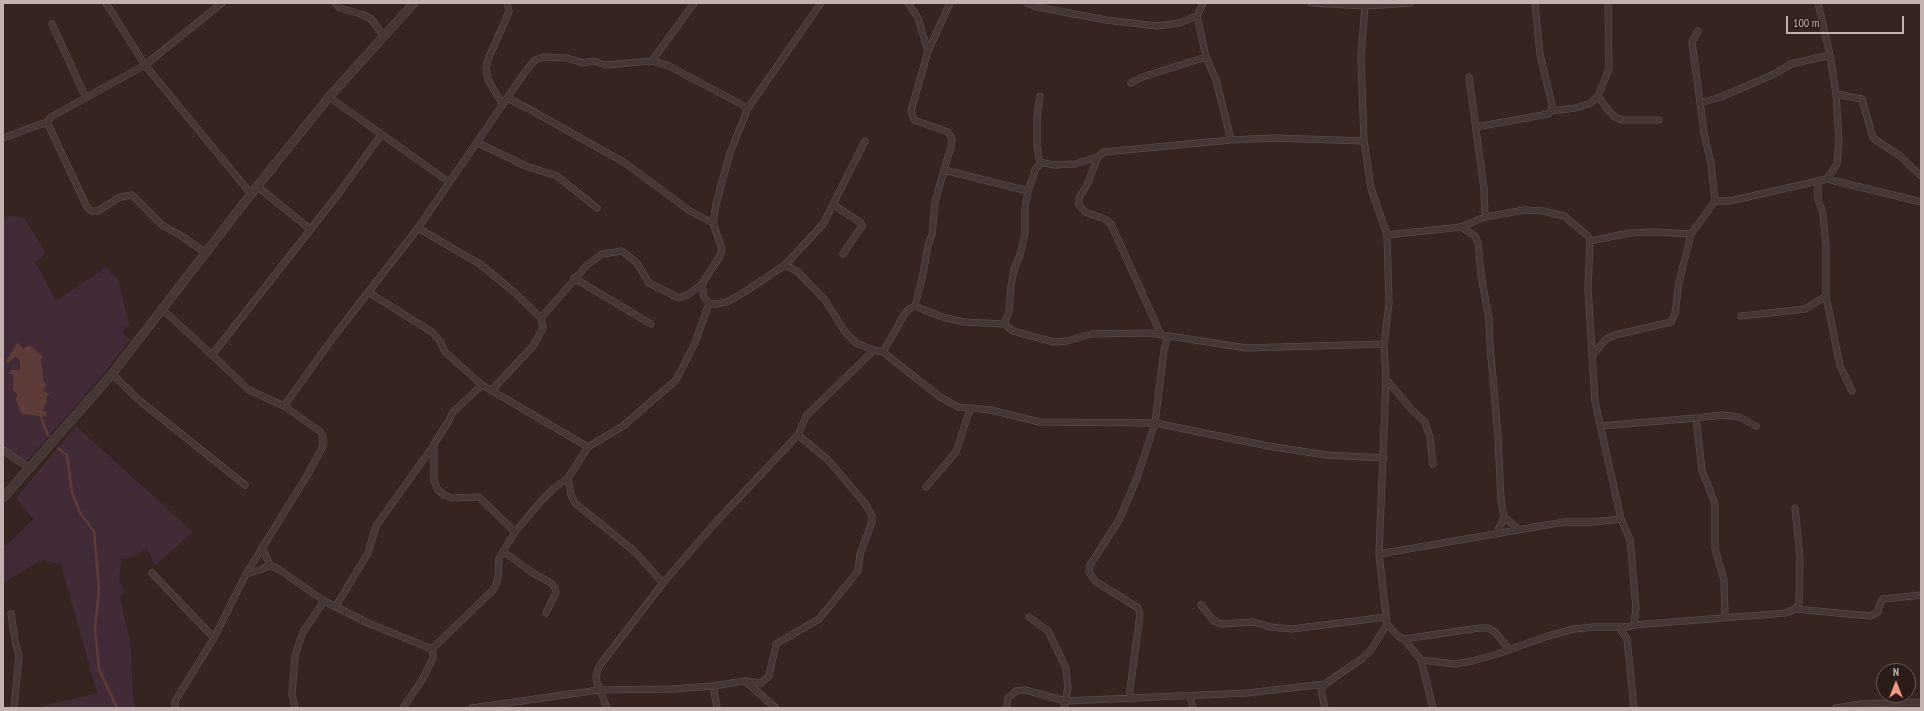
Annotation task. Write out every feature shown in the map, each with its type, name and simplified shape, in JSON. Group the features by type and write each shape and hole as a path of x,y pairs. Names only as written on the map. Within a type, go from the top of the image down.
{"street":[{"path":"106,3 145,65 251,194"},
{"path":"3,138 47,122 51,118 145,65 222,3"},
{"path":"335,3 340,8 361,14 371,19 384,36"},
{"path":"3,498 112,374 163,310 251,194 330,97 414,3"},
{"path":"503,106 488,80 486,68 489,57 509,10 507,3"},
{"path":"652,60 694,3"},
{"path":"541,318 561,296 574,278 587,265 602,254 622,251 637,263 649,283 679,298 689,294 702,284 720,256 722,249 713,223 716,204 730,153 748,108 821,3"},
{"path":"908,3 918,18 928,51"},
{"path":"883,352 904,315 908,310 915,306 928,245 932,235 935,202 952,139 948,132 914,120 911,111 928,51 950,3"},
{"path":"1027,3 1037,7 1106,20 1157,26 1179,23 1197,16"},
{"path":"1203,3 1197,16 1206,57 1216,80 1231,140"},
{"path":"1311,3 1365,6 1410,3"},
{"path":"1534,3 1540,54 1552,105 1551,111"},
{"path":"1476,127 1548,114 1551,111 1576,108 1591,103 1598,96 1608,69 1608,3"},
{"path":"1818,3 1830,55 1836,94 1839,141 1837,164 1831,176 1827,179"},
{"path":"1365,6 1361,56 1364,141 1371,188 1387,235 1389,303 1384,344 1386,379 1379,554 1386,621 1398,636 1404,639 1421,660 1433,708"},
{"path":"52,24 86,98"},
{"path":"1592,356 1606,339 1615,335 1671,322 1675,314 1679,282 1691,234 1715,201 1692,42 1698,31"},
{"path":"1700,104 1721,97 1772,75 1791,64 1830,55"},
{"path":"284,406 368,292 418,228 449,182 478,143 507,98 535,60 544,57 567,58 583,63 592,61 606,65 652,60 667,65 748,108"},
{"path":"1131,83 1142,77 1206,57"},
{"path":"1469,77 1484,189 1485,217"},
{"path":"1836,94 1862,99 1873,138 1900,156 1921,176"},
{"path":"1040,96 1037,118 1037,146 1040,164"},
{"path":"1598,96 1616,118 1622,120 1659,120"},
{"path":"330,97 449,182"},
{"path":"507,98 625,163 690,211 713,223"},
{"path":"47,122 87,207 91,211 98,211 120,197 132,195 162,225 180,235 206,253"},
{"path":"212,355 310,229 381,134"},
{"path":"1004,324 1009,312 1014,269 1020,256 1026,233 1028,191 1036,168 1040,164 1075,164 1098,157 1104,152 1231,140 1275,138 1364,141"},
{"path":"702,284 704,297 709,303 715,304 727,302 746,292 785,265 823,224 834,205 865,141"},
{"path":"478,143 526,166 558,176 597,208"},
{"path":"1098,157 1087,185 1079,198 1079,206 1085,212 1105,219 1111,224 1161,334"},
{"path":"944,170 1028,191"},
{"path":"1715,201 1730,201 1827,179 1921,202"},
{"path":"1818,181 1818,199 1823,214 1826,248 1826,296 1840,366 1852,392"},
{"path":"258,187 310,229"},
{"path":"834,205 861,223 862,226 843,254"},
{"path":"1387,235 1460,227 1485,217 1524,210 1555,213 1564,216 1585,232 1590,242 1588,288 1596,402 1621,519 1630,540 1636,608 1634,624"},
{"path":"1460,227 1475,236 1478,243 1481,275 1489,319 1498,435 1501,501 1504,517 1497,533"},
{"path":"418,228 480,264 514,292 541,318 543,328 533,346 491,391"},
{"path":"1590,242 1629,233 1654,232 1691,234"},
{"path":"785,265 797,271 825,300 845,332 856,343 883,352 940,397 958,406 970,409 991,410 1039,422 1155,423 1268,446 1319,454 1384,458"},
{"path":"574,278 651,324"},
{"path":"368,292 432,332 440,342 445,352 482,385 588,447"},
{"path":"1741,316 1805,309 1826,296"},
{"path":"432,649 494,588 498,578 499,558 515,532 541,501 554,488 568,478 588,447 623,426 676,380 695,343 709,303"},
{"path":"915,306 942,317 964,322 1004,324 1013,331 1054,342 1067,342 1091,334 1161,334 1246,348 1384,344"},
{"path":"163,310 249,390 284,406 321,432 323,438 322,446 308,474 246,574 214,638 175,701 175,708"},
{"path":"1129,698 1140,614 1138,608 1095,581 1089,572 1090,565 1119,520 1137,478 1155,423 1164,350 1168,336"},
{"path":"607,708 596,680 600,665 663,583 714,523 798,435 806,416 874,350"},
{"path":"112,374 140,401 245,485"},
{"path":"1386,379 1412,410 1425,422 1430,438 1433,464"},
{"path":"336,606 368,553 376,526 434,444 453,412 482,385"},
{"path":"926,487 956,452 970,409"},
{"path":"1601,426 1722,415 1738,417 1756,426"},
{"path":"1696,418 1702,470 1715,504 1715,549 1724,580 1725,617"},
{"path":"472,708 599,690 673,689 745,682 762,683 769,676 776,644 819,619 858,571 860,554 872,522 872,516 866,505 841,475 827,459 798,435"},
{"path":"434,444 434,480 437,489 444,495 452,498 480,497 515,532"},
{"path":"3,450 29,468"},
{"path":"568,478 570,495 575,503 634,551 663,583"},
{"path":"1795,508 1800,557 1800,604 1795,610"},
{"path":"1504,517 1518,529"},
{"path":"1379,554 1564,522 1592,522 1621,519"},
{"path":"262,547 270,565 280,570 324,601 368,623 432,649"},
{"path":"504,552 533,573 551,583 555,588 556,592 546,613"},
{"path":"246,574 270,565"},
{"path":"152,573 214,638"},
{"path":"1421,660 1455,664 1497,654 1574,629 1593,627 1619,627 1634,624 1786,613 1795,610 1870,616 1878,612 1883,599 1921,595"},
{"path":"295,708 292,695 295,656 303,632 324,601"},
{"path":"1201,605 1213,620 1221,624 1254,622 1277,628 1292,629 1386,621"},
{"path":"11,614 19,656 14,708"},
{"path":"1029,617 1048,631 1066,668 1068,687 1064,708"},
{"path":"1325,708 1321,690 1325,684 1363,658 1373,646 1386,621"},
{"path":"1619,627 1627,639 1634,708"},
{"path":"1404,639 1488,628 1495,632 1509,649"},
{"path":"403,708 428,669 433,657 432,649"},
{"path":"745,682 776,708"},
{"path":"1006,708 1008,698 1016,691 1025,690 1066,701 1247,693 1325,684"},
{"path":"713,686 717,708"},
{"path":"1190,696 1192,708"},
{"path":"1836,708 1860,704 1921,702"}],"shaded area":[{"path":"11,216 24,218 46,253 35,262 56,301 106,267 118,280 129,324 122,333 130,340 100,378 25,463 3,445 3,218","holes":["20,346 27,347 43,358 41,359 44,382 43,391 50,394 45,397 47,401 43,411 21,414 17,394 13,390 13,375 20,370 20,362 18,358 15,357 8,363"]},
{"path":"17,343 24,348 29,345 44,357 41,359 44,382 46,384 43,391 50,394 46,397 47,401 43,410 46,412 47,417 21,414 16,399 17,394 13,390 13,375 9,373 11,370 20,370 20,362 18,358 15,357 8,363 6,361"},
{"path":"76,426 193,532 155,565 147,549 134,557 121,559 119,582 125,592 120,596 131,648 133,698 136,708 35,708 97,693 61,564 42,560 3,583 3,543 6,546 33,519 16,498"}],"waterway":[{"path":"40,414 48,436"},
{"path":"58,448 67,455 72,492 80,513 94,531 99,589 95,628 99,669 117,708"}]}
